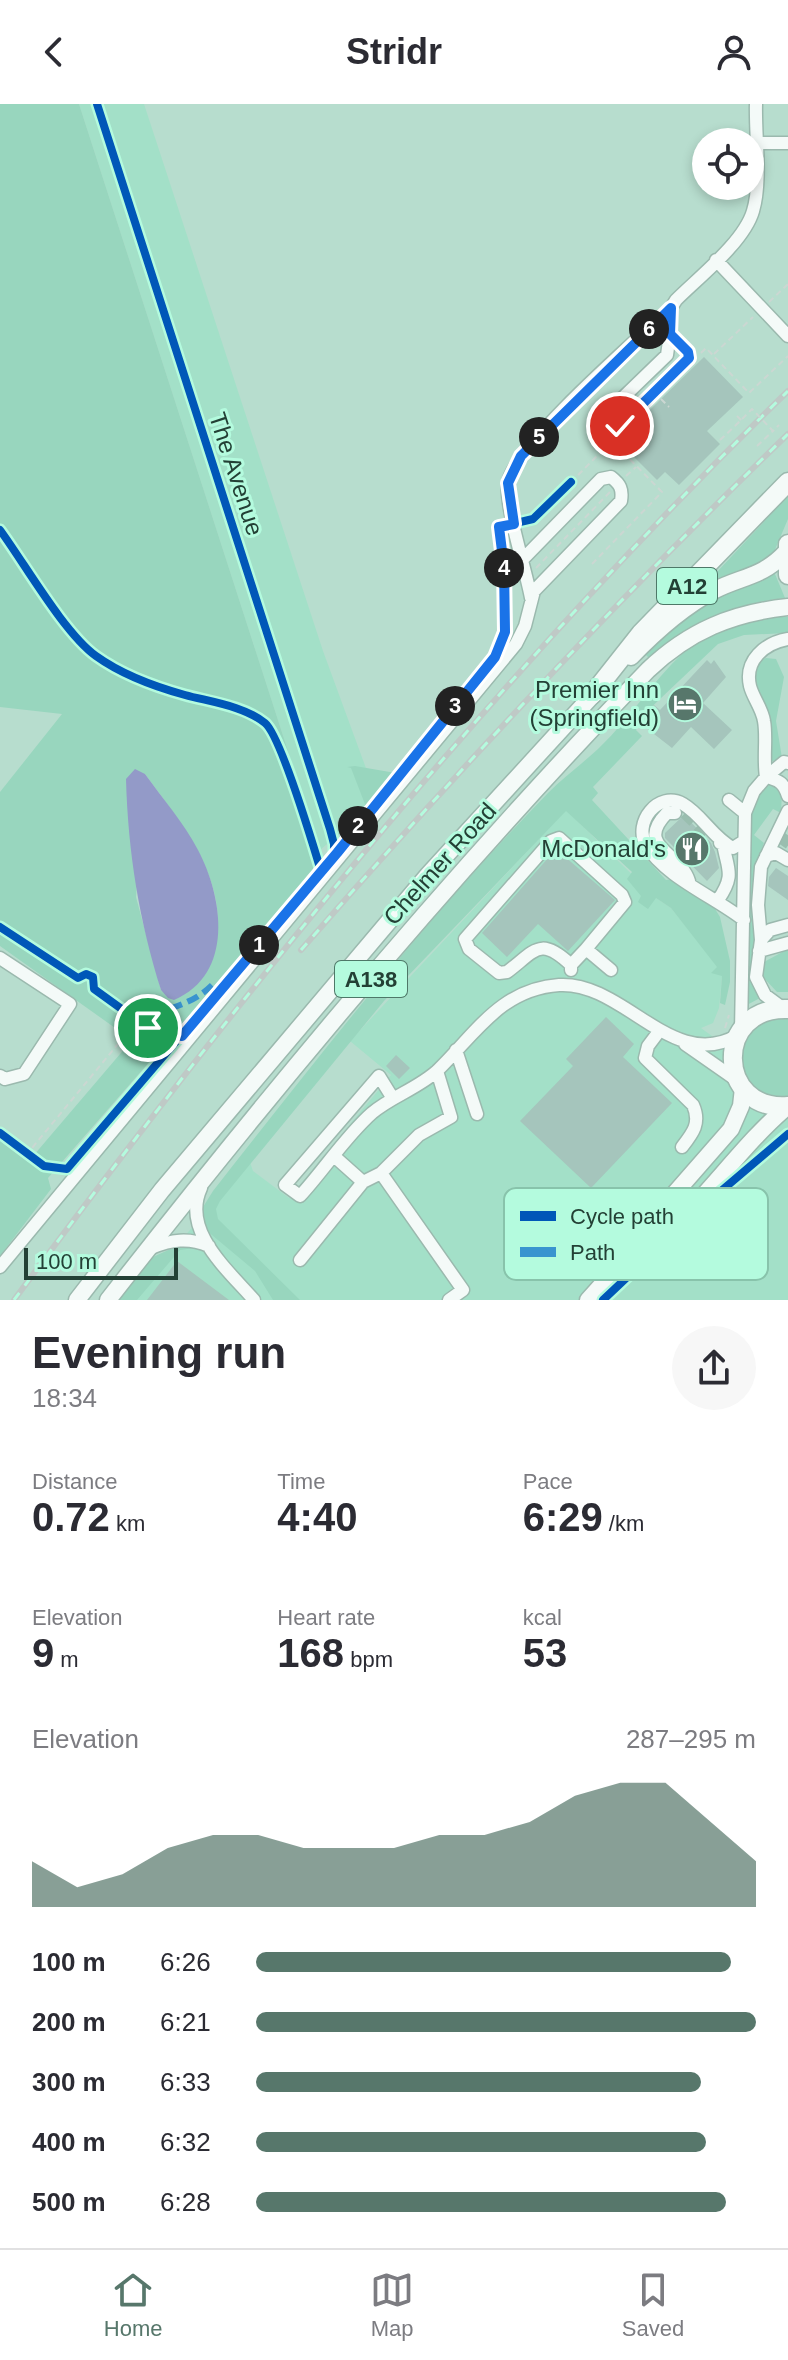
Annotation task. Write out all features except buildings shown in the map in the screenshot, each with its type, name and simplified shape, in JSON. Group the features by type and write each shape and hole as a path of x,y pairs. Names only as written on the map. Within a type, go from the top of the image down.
{"highway":[{"name":"A12","path":"592,695 641,633 788,482"},
{"path":"787,548 788,575"},
{"path":"786,1009 757,1015 739,1033 732,1061 741,1085 764,1103 788,1106"}],"main road":[{"name":"Chelmer Road","path":"77,1300 162,1190 428,875 592,695 673,617 718,588 765,572 787,548"},
{"name":"Chelmer Road","path":"108,1300 207,1174 440,897 648,670 673,647 705,627 745,613 788,607"},
{"path":"679,1188 731,1129 741,1106 741,1085"},
{"path":"708,1188 760,1129 788,1106"},
{"path":"588,1300 606,1280"}],"street":[{"path":"755,128 756,104"},
{"path":"764,143 788,143"},
{"path":"531,598 508,498 512,469 560,415 671,308 744,229 753,212 755,200"},
{"path":"716,260 788,336"},
{"path":"670,334 688,352 689,358 620,426 609,425 608,412 667,355 671,308"},
{"path":"0,1267 516,644 525,626 534,591 621,501 623,493 619,483 611,477 601,479 524,558"},
{"path":"766,777 763,753 765,724 749,684 749,670 754,658 766,646 788,639"},
{"path":"392,1097 379,1076 285,1185 300,1196 369,1116 392,1097 437,1071 487,1017 516,996 548,987 571,985 693,1045 711,1045 739,1033 745,813 754,791 766,777 784,762 788,763"},
{"path":"766,777 777,779 785,786 788,796"},
{"path":"729,800 745,813"},
{"path":"718,900 727,887 730,867 719,842 683,804 672,801 659,805 643,820 641,830 647,847 662,863 744,920"},
{"path":"786,1009 765,995 756,977 760,945 758,905 761,867 781,855 788,811"},
{"path":"680,813 667,813 656,825 655,831 657,843 686,873 690,884"},
{"path":"344,853 349,837 345,823"},
{"path":"571,965 553,949 545,948 507,972 499,973 469,949 465,939 551,841 559,838 622,895 625,902 571,965 571,985"},
{"path":"719,842 733,848 744,841"},
{"path":"760,945 770,930 788,925"},
{"path":"760,945 788,943"},
{"path":"586,949 611,970"},
{"path":"0,958 70,1004 24,1074 5,1079 0,1076"},
{"path":"660,1030 648,1046 645,1058 693,1105 697,1114 694,1131 682,1147"},
{"path":"679,1040 741,1085"},
{"path":"456,1050 477,1114"},
{"path":"300,1260 363,1182 381,1173 419,1135 451,1117 442,1078 437,1071"},
{"path":"335,1157 363,1182"},
{"path":"381,1173 463,1290 449,1300"},
{"path":"207,1174 195,1207 196,1220 209,1246 254,1300"},
{"path":"148,1249 180,1239 209,1246"}],"path":[{"path":"713,355 788,284"},
{"path":"696,357 706,348 749,393 788,356"},
{"path":"658,396 669,407"},
{"path":"720,440 752,409 773,431"},
{"path":"737,416 741,420"},
{"path":"757,446 779,425"},
{"path":"562,491 621,432"},
{"path":"527,577 637,466"},
{"path":"129,1014 148,1028"},
{"path":"23,1151 32,1148 137,1021"},
{"path":"12,1142 33,1158"}],"shaded area":[{"path":"0,104 79,104 320,850 317,870 48,1178 51,1189 0,1256 0,1141 28,1162 132,1040 0,946 0,792 62,714 0,707","holes":["145,774 189,836 211,880 217,904 218,929 207,969 195,986 174,999 161,990 136,897"]},
{"path":"79,104 144,104 323,651 378,801 320,850"},
{"path":"788,496 788,519 771,559 701,589"},
{"path":"775,574 785,598 730,611 696,626 649,658 644,653 704,604 738,586"},
{"path":"766,617 788,617 788,633 744,635 718,644 641,717 636,730 642,736 593,787 598,793 592,800 666,880 675,879 712,904 720,917 730,961 725,1005 720,1003 722,976 711,973 717,967 671,908 656,898 648,909 638,902 641,896 627,879 632,872 566,811 384,1001 220,1201 216,1209 218,1219 300,1300 273,1300 255,1271 206,1230 203,1207 213,1191 375,988 460,888 548,793 611,735 686,650 710,632 731,624"},
{"path":"766,658 776,659 784,677 776,721 782,758 770,762 766,706 754,683 757,662"},
{"path":"347,767 413,776 373,825 351,768"},
{"path":"772,783 782,793 781,813 773,809 754,835 764,843 754,873 752,897 757,937 752,975 760,998 745,1006 751,810 761,791"},
{"path":"566,810 656,898 671,908 718,967 722,976 719,1008 713,1023 701,1028 788,1092 788,1300 134,1300 167,1256 250,1162 253,1171 289,1198 391,1075 350,1041"},
{"path":"788,949 788,992 777,992 763,977 764,962"},
{"path":"774,1017 788,1017 788,1098 762,1092 745,1076 741,1065 740,1053 752,1029"},
{"path":"177,1246 194,1248 180,1250 137,1300 119,1300 153,1257"}],"water":[{"path":"135,769 145,774 192,840 207,869 217,911 215,954 207,972 194,988 174,1000 161,990 136,886 126,779"}],"tunnel":[{"path":"685,813 711,838"},
{"path":"781,845 788,835"}],"railway":[{"path":"14,1300 288,945 480,716 580,605 788,391"},
{"path":"301,950 539,687 788,434"}],"marked path":[{"path":"137,1021 188,1002 215,982"}],"cycle path":[{"name":"The Avenue","path":"97,104 330,829 334,856"},
{"path":"0,1133 44,1166 67,1169 337,853 495,657 505,632 504,567 499,527 533,519 571,482"},
{"path":"0,530 58,615 96,656 116,669 151,684 237,709 265,723 288,769 321,871"},
{"path":"0,927 78,978 86,974 93,977 94,989 148,1028 158,1033 182,1036"},
{"path":"725,1188 788,1134"},
{"path":"603,1300 624,1280"}],"place":[{"name":"Premier Inn (Springfield)","path":"685,704"},
{"name":"McDonald's","path":"692,849"}],"route":[{"path":"148,1028 158,1033 182,1036 337,853 495,657 505,632 504,567 499,527 514,524 508,498 512,469 539,436 671,308 670,334 688,352 689,358 620,426"}]}
